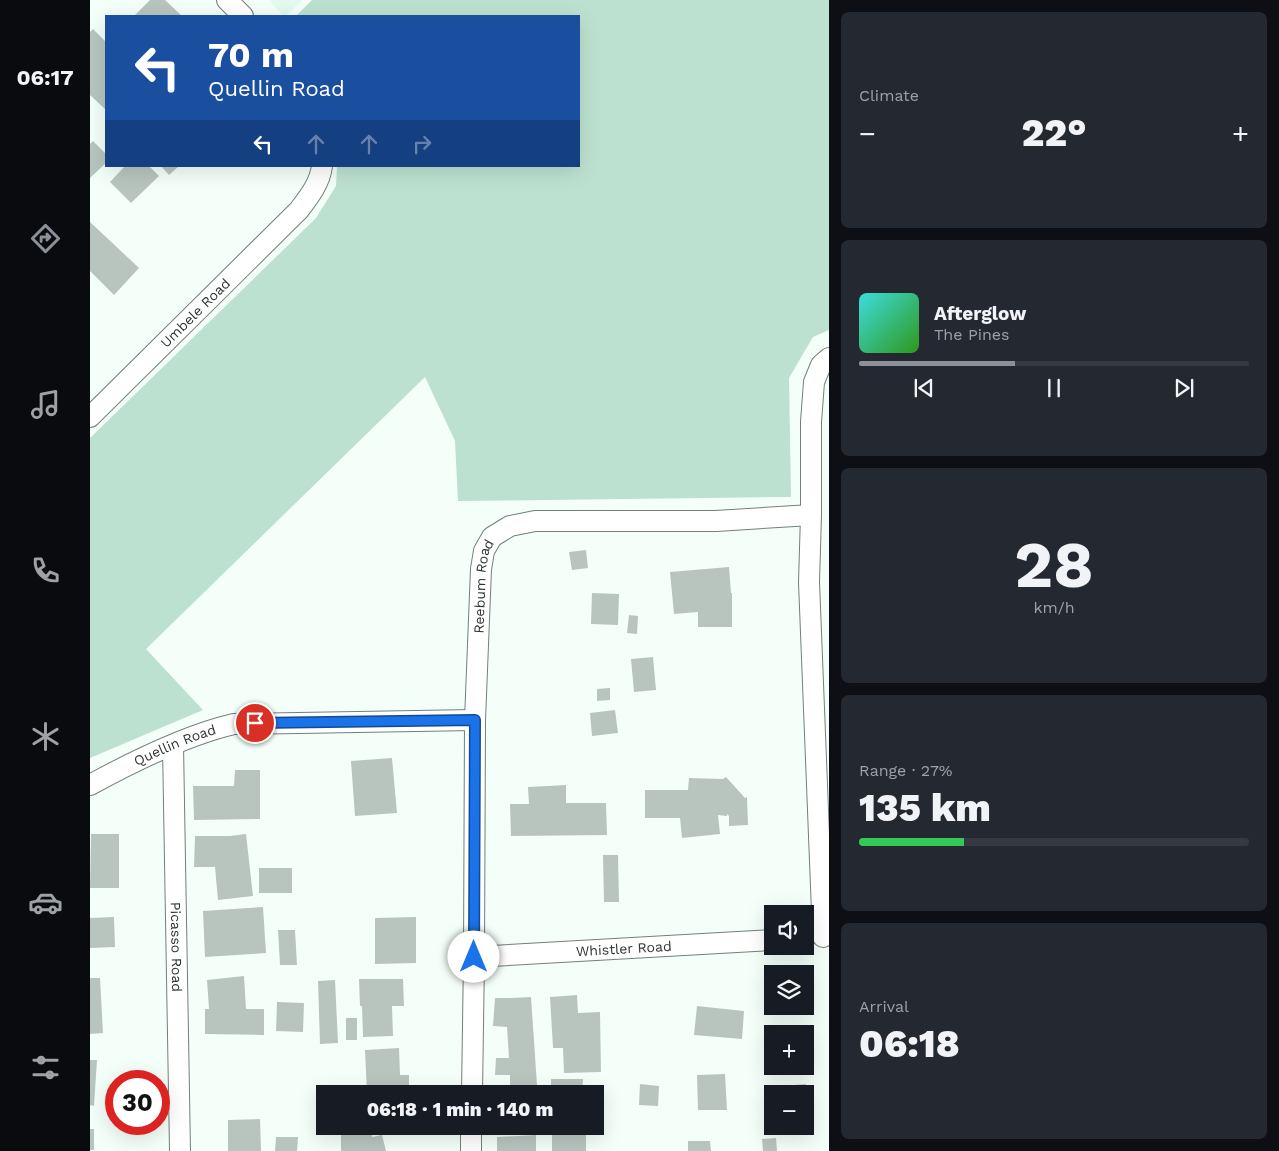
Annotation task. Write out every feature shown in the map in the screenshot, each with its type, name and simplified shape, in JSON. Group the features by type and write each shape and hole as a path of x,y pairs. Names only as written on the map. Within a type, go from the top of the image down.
{"street":[{"path":"227,0 242,15"},
{"name":"Umbele Road","path":"90,417 299,210 321,175 322,167"},
{"path":"819,937 810,592 811,422 814,382 820,365 829,358"},
{"name":"Reebum Road","path":"472,1085 475,720 481,569 484,550 492,538 510,526 535,521 716,521 811,515"},
{"name":"Quellin Road","path":"90,785 130,764 173,745 234,724 475,720"},
{"name":"Picasso Road","path":"173,745 180,1151"},
{"name":"Whistler Road","path":"474,957 764,940"},
{"path":"471,1135 471,1151"}],"shaded area":[{"path":"269,0 302,0 287,15 282,15"},
{"path":"312,0 829,0 829,330 813,337 789,378 791,497 458,501 455,441 425,377 146,649 203,710 90,758 90,438 316,218 336,186 337,167 580,167 580,15 297,15"}],"building":[{"path":"150,0 165,0 181,15 135,15"},
{"path":"93,29 105,41 105,109 90,95 90,32"},
{"path":"93,141 105,153 105,164 90,178 90,144"},
{"path":"124,167 150,167 159,176 131,203 110,182"},
{"path":"162,167 178,167 169,175"},
{"path":"90,222 139,268 114,295 90,271"},
{"path":"586,550 588,568 572,570 569,552"},
{"path":"729,567 732,593 732,627 698,627 698,612 674,614 670,572"},
{"path":"592,593 619,594 618,625 591,624"},
{"path":"629,615 638,616 637,634 627,633"},
{"path":"653,657 656,690 634,692 631,659"},
{"path":"610,688 610,700 597,701 597,689"},
{"path":"615,710 618,733 592,736 590,713"},
{"path":"392,758 397,813 355,816 351,761"},
{"path":"235,770 260,770 260,819 194,820 193,786 234,786"},
{"path":"726,777 745,798 747,797 748,825 729,826 729,816 727,814 727,816 718,815 720,834 682,838 680,818 645,818 645,790 688,790 689,778 723,779"},
{"path":"566,785 566,803 606,803 607,835 511,836 510,804 529,804 528,787"},
{"path":"91,834 119,834 119,888 90,888"},
{"path":"246,834 253,896 218,900 215,867 194,867 195,836"},
{"path":"603,855 618,855 619,902 604,902"},
{"path":"259,868 292,868 292,893 259,893"},
{"path":"263,907 266,953 205,957 203,911"},
{"path":"114,917 115,947 90,948 90,918"},
{"path":"416,917 416,963 375,964 375,918"},
{"path":"278,930 295,930 297,965 280,965"},
{"path":"244,976 246,1009 264,1009 264,1035 205,1034 205,1009 209,1009 207,980"},
{"path":"90,978 100,978 103,1033 90,1034"},
{"path":"359,979 403,979 404,1006 392,1006 393,1036 363,1037"},
{"path":"335,980 338,1043 320,1044 318,981"},
{"path":"577,995 578,1013 600,1012 601,1072 564,1073 563,1048 553,1048 550,997"},
{"path":"531,997 537,1085 510,1085 510,1075 495,1075 496,1058 509,1058 507,1027 493,1026 495,998"},
{"path":"277,1002 304,1003 303,1032 276,1031"},
{"path":"697,1006 744,1011 742,1039 694,1035"},
{"path":"346,1018 357,1018 357,1040 346,1040"},
{"path":"399,1048 400,1075 409,1075 409,1085 367,1085 365,1050"},
{"path":"90,1060 97,1060 94,1106 90,1105"},
{"path":"725,1074 727,1110 698,1110 697,1075"},
{"path":"551,1079 583,1079 583,1085 551,1085"},
{"path":"640,1084 659,1086 658,1106 639,1105"},
{"path":"260,1119 261,1151 228,1151 228,1120"},
{"path":"90,1129 94,1129 94,1150 90,1150"},
{"path":"341,1135 372,1135 372,1137 382,1135 386,1151 341,1151"},
{"path":"536,1135 536,1151 497,1151 497,1137"},
{"path":"552,1135 586,1135 586,1151 552,1151"},
{"path":"276,1137 298,1137 297,1151 275,1151"},
{"path":"776,1138 777,1151 763,1151 762,1139"},
{"path":"688,1141 710,1141 711,1151 688,1151"}],"route":[{"path":"255,723 475,720 474,957"}]}
